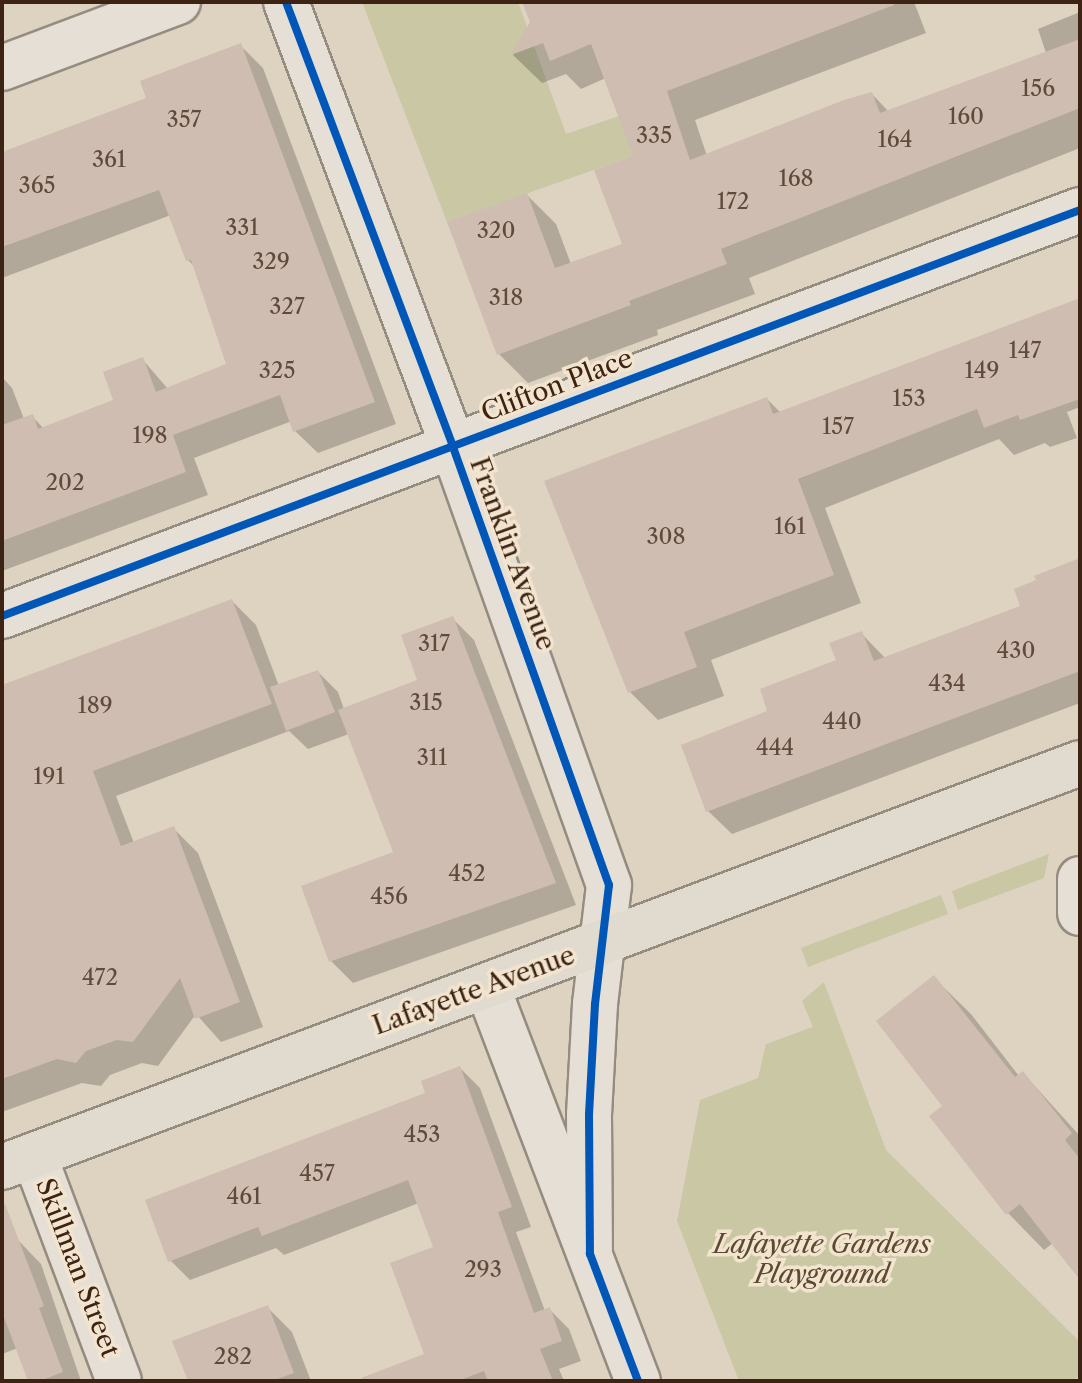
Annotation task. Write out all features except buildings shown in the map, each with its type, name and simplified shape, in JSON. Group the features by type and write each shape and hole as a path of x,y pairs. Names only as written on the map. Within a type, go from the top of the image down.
{"main road":[{"name":"Lafayette Avenue","path":"18,1161 1080,763"}],"street":[{"path":"2,68 178,2"},
{"name":"Franklin Avenue","path":"286,2 453,447 609,885 589,1115 590,1254"},
{"name":"Clifton Place","path":"2,616 1080,210"},
{"path":"1080,879 1080,913"},
{"path":"487,986 638,1381"},
{"name":"Skillman Street","path":"18,1161 119,1381"}],"green space":[{"path":"362,2 518,2 566,134 619,116 633,156 447,222"},
{"path":"1049,854 1044,878 958,910 952,891"},
{"path":"941,895 948,914 808,967 801,948"},
{"name":"Lafayette Gardens Playground","path":"824,982 886,1150 1080,1342 1080,1374 1074,1381 739,1381 677,1221 700,1100 758,1078 766,1044 813,1027 802,1001"}],"cycle path":[{"path":"286,2 453,447 609,885 595,1004 589,1115 590,1254 638,1381"},
{"path":"2,616 1080,210"}]}
